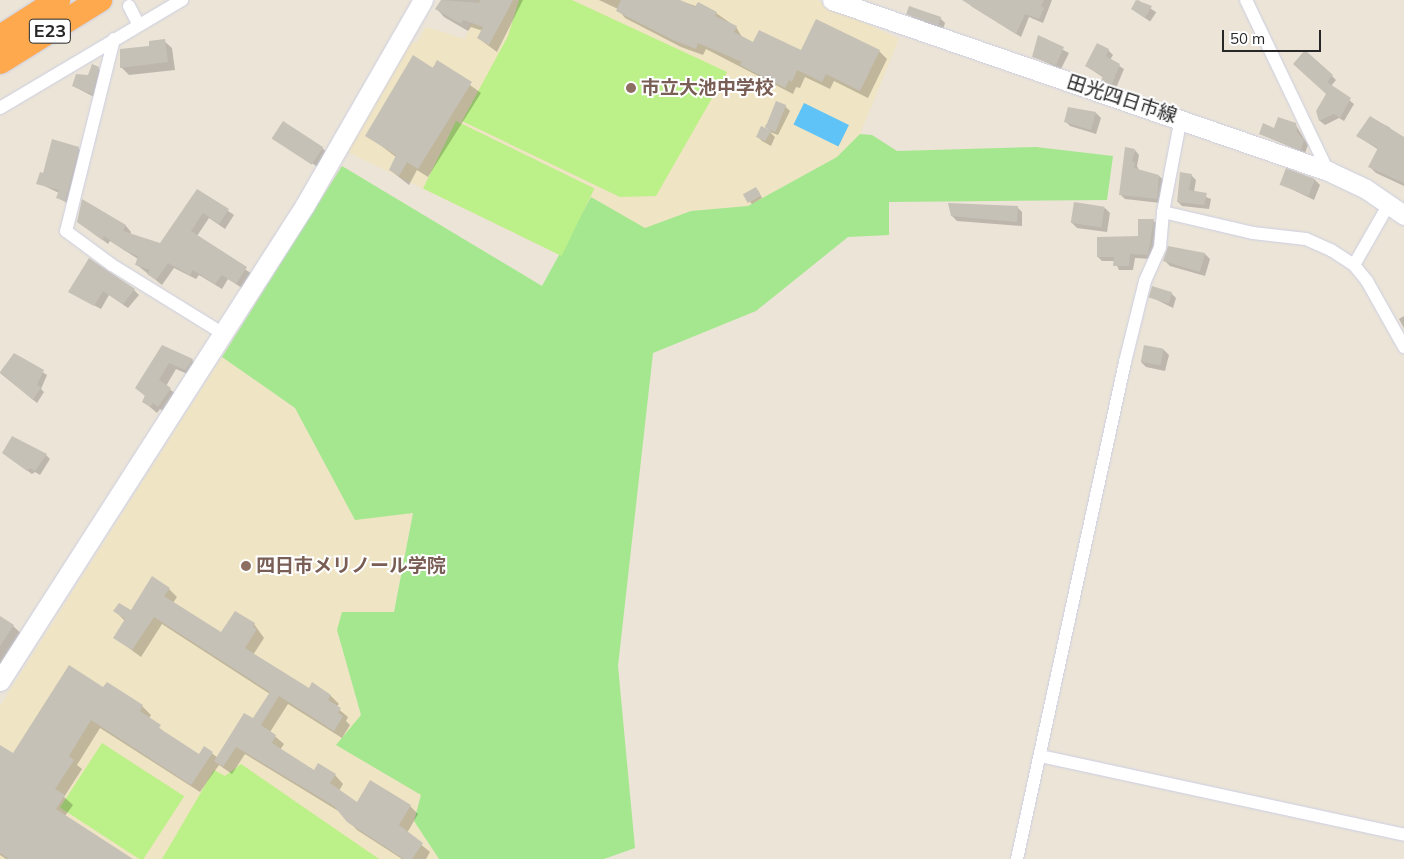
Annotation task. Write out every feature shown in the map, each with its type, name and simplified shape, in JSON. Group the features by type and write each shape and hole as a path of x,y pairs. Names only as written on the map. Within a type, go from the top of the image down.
{"highway":[{"name":"E23","path":"0,37 58,0"},
{"name":"E23","path":"0,62 100,0"}],"street":[{"path":"0,108 138,24 182,0"},
{"path":"0,681 305,205 423,0"},
{"name":"田光四日市線","path":"832,0 902,27 1181,118 1328,171 1389,204 1404,215"},
{"path":"1246,0 1328,171"},
{"path":"130,6 138,24"},
{"path":"114,39 66,231 112,265 222,333"},
{"path":"1017,859 1124,362 1145,281 1160,247 1163,212 1181,118"},
{"path":"1354,265 1389,204"},
{"path":"1163,212 1253,233 1306,240 1331,250 1354,265 1367,281 1404,347"},
{"path":"1040,756 1404,835"}],"shaded area":[{"name":"市立大池中学校","path":"479,0 817,0 899,39 860,134 837,157 748,206 691,211 645,229 591,198 559,255 346,151 411,43 417,42 426,27 465,39"},
{"name":"四日市メリノール学院","path":"222,357 295,408 355,519 413,512 394,612 337,630 361,715 421,795 414,821 439,859 0,859 0,706"}],"green space":[{"path":"519,0 572,0 727,72 656,196 620,197 462,121 508,36"},
{"path":"456,121 594,189 562,256 423,188"},
{"path":"860,134 872,135 897,151 1036,147 1113,156 1107,200 889,202 889,235 848,237 756,311 653,353 618,666 635,848 604,859 439,859 414,821 421,795 336,745 361,715 337,630 342,612 394,612 413,513 355,520 295,408 222,357 342,166 542,286 591,197 645,228 691,211 748,206 837,157"},
{"path":"102,743 184,796 144,859 139,859 60,808"},
{"path":"241,764 379,859 162,859 214,770 225,776"}],"water":[{"path":"804,103 849,125 838,146 793,125"}],"building":[{"path":"441,0 479,3 480,0 513,0 489,45 477,38 483,27 463,20 461,24 435,9"},
{"path":"621,0 680,0 695,7 698,2 717,12 715,16 737,26 734,32 753,42 759,30 801,50 816,19 880,50 860,91 826,74 822,82 797,70 792,82 789,80 785,88 740,65 742,62 698,43 696,49 673,40 616,11"},
{"path":"962,0 1044,0 1041,6 1044,8 1039,19 1025,14 1016,34"},
{"path":"1136,0 1152,6 1145,18 1131,9"},
{"path":"909,6 941,17 938,26 906,15"},
{"path":"1038,35 1064,47 1056,65 1032,57"},
{"path":"165,39 168,62 120,68 120,49 149,46 149,41"},
{"path":"1097,43 1109,49 1106,56 1120,64 1112,84 1101,81 1103,76 1085,66"},
{"path":"1305,50 1333,75 1327,82 1351,98 1340,118 1334,114 1319,121 1316,111 1326,94 1293,64"},
{"path":"413,55 433,68 437,60 472,82 418,169 407,162 399,176 389,170 396,155 365,136"},
{"path":"92,64 99,67 92,94 72,86 76,74 88,75"},
{"path":"776,101 786,105 775,132 765,128"},
{"path":"1068,107 1096,112 1091,130 1064,122"},
{"path":"1370,116 1404,137 1404,183 1368,167 1378,148 1356,136"},
{"path":"1278,117 1296,123 1297,132 1304,140 1301,150 1259,134 1263,123 1274,128"},
{"path":"283,121 323,147 312,165 272,139"},
{"path":"761,126 771,131 765,141 756,137"},
{"path":"52,139 79,147 65,201 56,198 59,190 36,184 40,172 43,173"},
{"path":"1125,147 1135,149 1132,162 1135,162 1134,168 1159,175 1157,199 1119,195"},
{"path":"1286,168 1315,179 1308,196 1280,185"},
{"path":"1180,172 1192,174 1189,190 1207,193 1204,205 1177,202"},
{"path":"756,187 761,196 748,203 743,194"},
{"path":"197,189 229,209 219,224 203,213 191,231 247,267 236,284 222,275 215,284 193,270 190,275 168,263 156,280 147,274 150,270 135,265 138,256 125,251 104,236 102,240 77,222 82,199 126,225 123,231 160,243"},
{"path":"1074,202 1105,207 1101,228 1071,223"},
{"path":"948,203 1018,206 1017,222 951,216"},
{"path":"1138,219 1154,219 1148,255 1130,254 1129,266 1113,266 1114,257 1097,257 1097,237 1138,236"},
{"path":"1168,246 1205,253 1200,272 1163,261"},
{"path":"89,258 135,289 123,304 103,291 94,306 68,292"},
{"path":"1152,286 1172,292 1169,304 1148,297"},
{"path":"162,345 193,359 185,370 169,363 159,380 171,388 158,407 153,403 150,407 142,402 145,396 135,388"},
{"path":"1144,345 1164,349 1160,366 1141,362"},
{"path":"14,353 44,370 37,385 41,387 33,400 0,372"},
{"path":"12,436 47,454 35,471 30,468 27,471 2,453"},
{"path":"152,576 170,588 164,596 221,632 235,611 255,623 253,627 257,629 245,648 309,688 312,682 331,695 328,700 341,708 338,713 343,716 334,731 279,696 261,725 276,735 272,743 314,770 318,763 336,774 330,783 357,802 370,780 411,805 399,825 423,843 412,859 404,859 347,822 334,806 236,747 223,767 214,761 244,713 253,718 270,692 154,617 132,650 113,638 125,619 113,611 119,603 131,610"},
{"path":"0,616 14,625 0,646"},
{"path":"69,665 103,687 107,682 143,705 140,711 161,725 159,728 199,754 204,746 213,752 191,785 91,720 69,756 74,760 55,789 65,795 56,809 133,859 9,859 0,853 0,745 13,753"}],"place":[{"name":"市立大池中学校","path":"631,88"},
{"name":"四日市メリノール学院","path":"246,566"}]}
